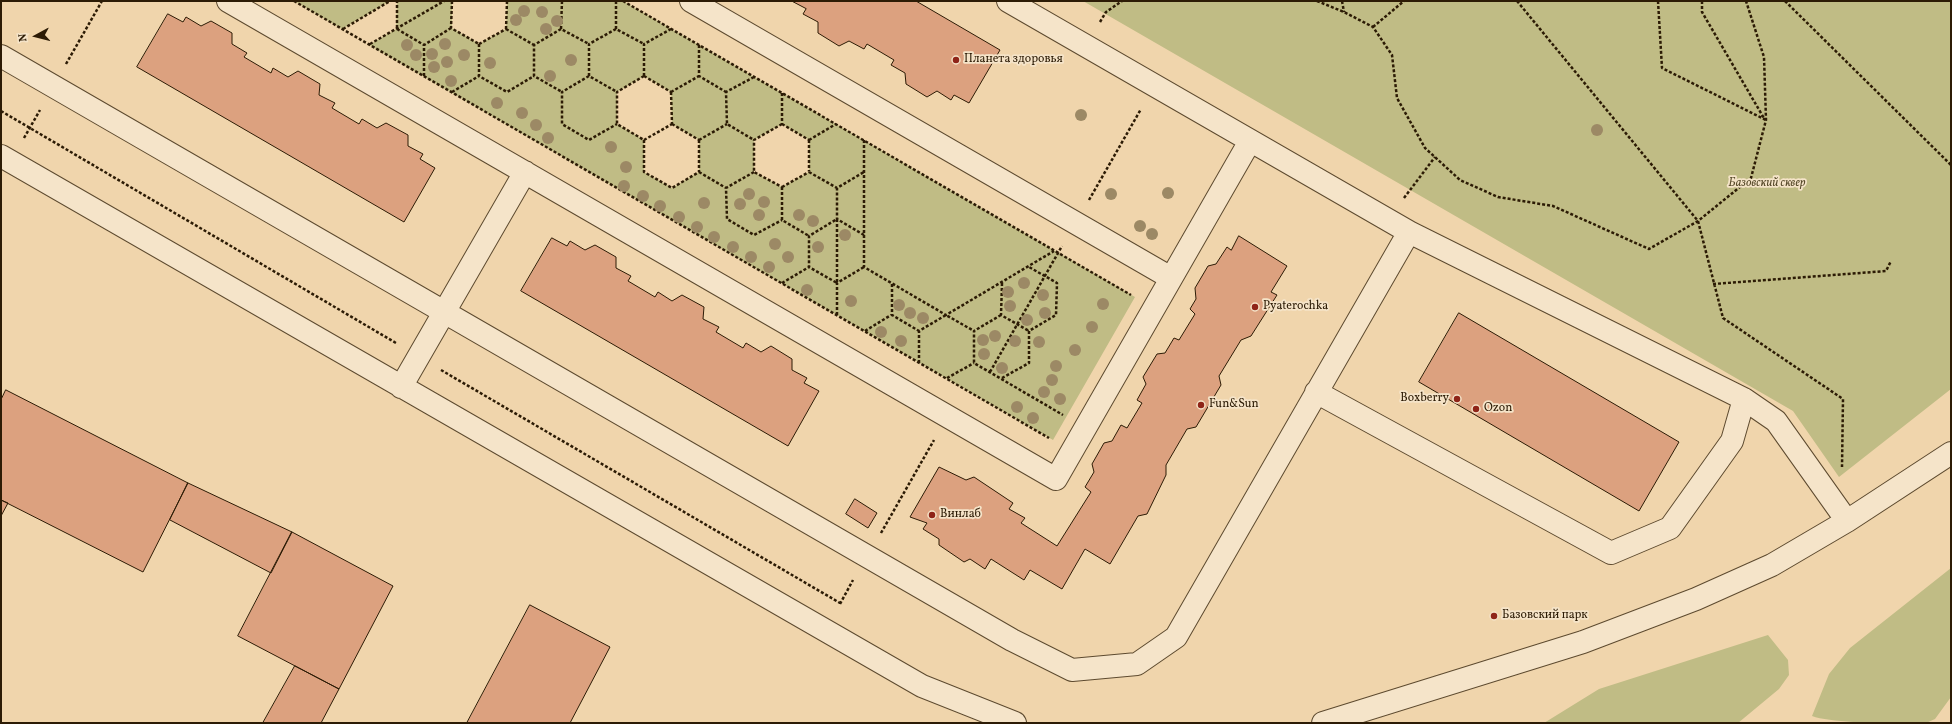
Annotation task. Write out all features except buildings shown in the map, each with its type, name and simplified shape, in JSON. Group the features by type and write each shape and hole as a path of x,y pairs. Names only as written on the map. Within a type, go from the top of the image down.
{"street":[{"path":"228,1 1056,479 1250,141"},
{"path":"691,1 1171,278"},
{"path":"1008,1 1408,232 1744,400 1776,421 1847,521"},
{"path":"1,56 1012,640 1072,670 1137,664 1176,637 1408,232"},
{"path":"1,156 922,686 1015,723"},
{"path":"401,387 525,172"},
{"path":"1316,392 1611,553 1670,528 1732,441 1744,400"},
{"path":"1324,723 1583,642 1696,599 1772,565 1847,521 1951,453"}],"path":[{"path":"294,1 1053,440"},
{"path":"342,29 390,1"},
{"path":"396,29 397,1"},
{"path":"369,45 444,1"},
{"path":"452,1 452,28"},
{"path":"506,29 507,1"},
{"path":"561,28 562,1"},
{"path":"616,1 616,29"},
{"path":"623,1 1136,297"},
{"path":"1106,12 1122,1"},
{"path":"1317,1 1344,12 1373,27 1392,55 1397,98 1425,148 1460,180 1498,197 1553,206 1649,248 1698,221 1751,178 1766,120 1764,56 1746,1"},
{"path":"1342,1 1344,12"},
{"path":"1373,27 1404,1"},
{"path":"1517,1 1698,221 1723,318 1843,399 1842,472"},
{"path":"1658,1 1662,68 1766,120"},
{"path":"1702,1 1702,12 1766,120"},
{"path":"1785,1 1951,166"},
{"path":"424,44 452,28"},
{"path":"452,28 479,44"},
{"path":"534,45 561,28"},
{"path":"561,28 589,44"},
{"path":"396,29 424,44"},
{"path":"479,44 506,29"},
{"path":"506,29 534,45"},
{"path":"589,44 616,29"},
{"path":"616,29 644,44"},
{"path":"644,44 671,29"},
{"path":"424,44 424,77"},
{"path":"479,44 479,76"},
{"path":"589,44 589,76"},
{"path":"644,44 644,76"},
{"path":"534,45 534,76"},
{"path":"699,45 699,76"},
{"path":"479,76 507,92 534,76"},
{"path":"452,92 479,76"},
{"path":"534,76 562,92"},
{"path":"562,92 589,76"},
{"path":"589,76 616,92"},
{"path":"644,76 672,92"},
{"path":"616,92 644,76"},
{"path":"672,92 699,76"},
{"path":"699,76 726,92"},
{"path":"726,92 754,77"},
{"path":"562,92 562,124 575,132 589,140 617,124"},
{"path":"616,92 617,124"},
{"path":"672,92 672,124"},
{"path":"726,92 727,124"},
{"path":"782,93 782,124"},
{"path":"617,124 644,140"},
{"path":"672,124 699,140"},
{"path":"644,140 672,124"},
{"path":"699,140 727,124"},
{"path":"727,124 754,140"},
{"path":"782,124 809,140"},
{"path":"754,140 782,124"},
{"path":"809,140 836,124"},
{"path":"644,140 644,172 672,188 699,172"},
{"path":"699,140 699,172"},
{"path":"754,140 754,172"},
{"path":"809,140 809,172"},
{"path":"864,140 864,267"},
{"path":"1405,196 1435,157"},
{"path":"699,172 726,188"},
{"path":"754,172 782,188"},
{"path":"726,188 754,172"},
{"path":"782,188 809,172"},
{"path":"809,172 837,188"},
{"path":"837,188 864,172"},
{"path":"726,188 727,219 747,231 754,235 782,220"},
{"path":"782,188 782,220"},
{"path":"837,188 837,315"},
{"path":"782,220 809,236"},
{"path":"837,220 864,235"},
{"path":"809,236 837,220"},
{"path":"809,236 809,267"},
{"path":"919,331 1054,251"},
{"path":"1713,284 1886,271 1891,261"},
{"path":"782,283 809,267"},
{"path":"809,267 837,283"},
{"path":"837,283 864,267"},
{"path":"864,267 974,331"},
{"path":"1029,267 1057,283 1056,315 1029,331"},
{"path":"892,283 892,315"},
{"path":"1002,283 1002,315"},
{"path":"892,315 919,331"},
{"path":"864,331 892,315"},
{"path":"1002,315 1029,331"},
{"path":"974,331 1002,315"},
{"path":"919,331 919,363"},
{"path":"974,331 974,363"},
{"path":"1002,379 1029,363 1029,331"},
{"path":"947,379 974,363"},
{"path":"974,363 1066,417"},
{"path":"824,630 947,416 947,379"}],"green space":[{"path":"294,1 390,1 342,29"},
{"path":"397,1 452,1 452,28 479,44 506,29 507,1 623,1 1135,297 1053,440 369,45 396,29","holes":["644,76 671,92 672,124 699,140 699,172 672,188 644,172 644,140 617,124 617,92","782,124 809,140 809,172 782,187 754,172 754,140"]},
{"name":"Базовский сквер","path":"1083,1 1951,1 1951,389 1839,477 1793,411"},
{"path":"1951,568 1951,697 1935,719 1926,723 1867,722 1822,719 1812,716 1829,674 1850,648"},
{"path":"1768,635 1788,660 1789,675 1779,689 1738,723 1544,723 1599,689"}],"place":[{"name":"Планета здоровья","path":"956,60"},
{"name":"Pyaterochka","path":"1255,307"},
{"name":"Boxberry","path":"1457,399"},
{"name":"Fun&Sun","path":"1201,405"},
{"name":"Ozon","path":"1476,409"},
{"name":"Винлаб","path":"932,515"},
{"name":"Базовский парк","path":"1494,616"}]}
